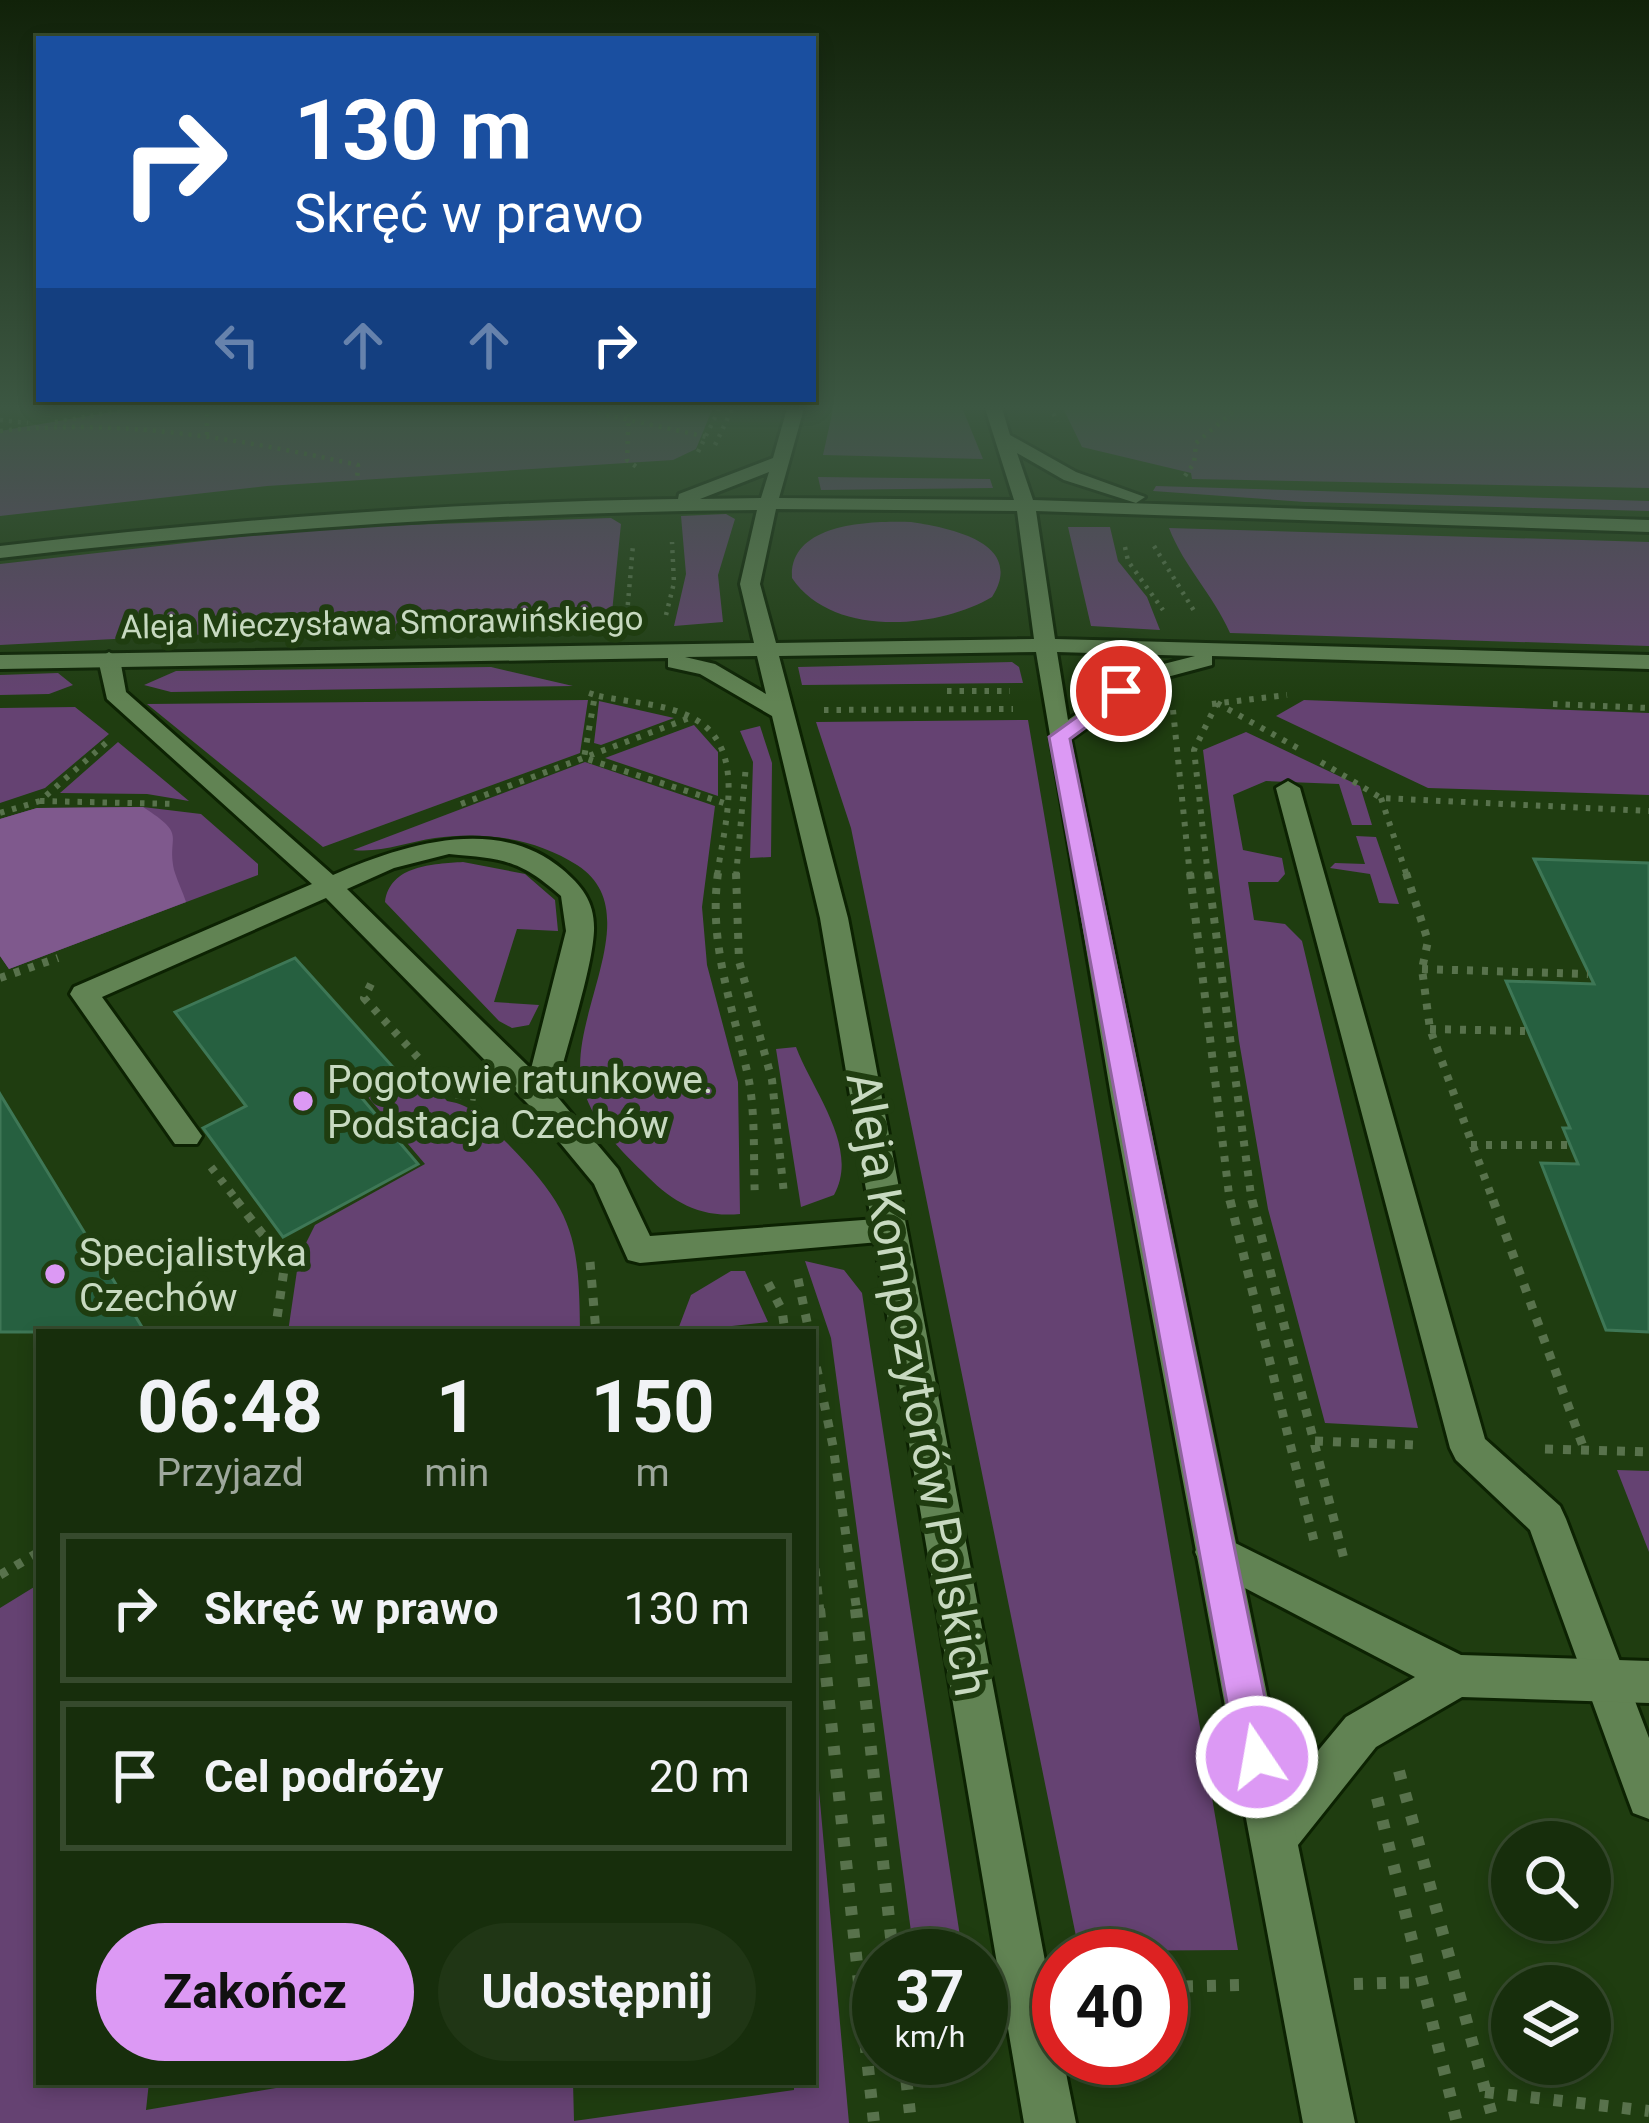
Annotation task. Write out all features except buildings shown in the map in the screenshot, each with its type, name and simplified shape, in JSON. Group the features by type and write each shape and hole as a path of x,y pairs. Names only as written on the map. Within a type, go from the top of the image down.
{"street":[{"path":"0,551 301,520 760,504"},
{"name":"Aleja Kompozytorów Polskich","path":"767,504 750,584 765,650 797,711 1050,2123"},
{"path":"1025,504 1059,737 1329,2123"},
{"path":"1027,504 1649,526"},
{"path":"1167,504 1188,510"},
{"path":"624,639 706,669 797,711"},
{"name":"Aleja Mieczysława Smorawińskiego","path":"0,662 624,639 765,650 1044,645"},
{"path":"1044,645 1649,662"},
{"path":"1059,737 1148,675 1178,664 1300,652"},
{"path":"109,659 115,694 330,886 539,1096 607,1178 640,1250 890,1231"},
{"path":"1288,788 1469,1448 1546,1519 1649,1797"},
{"path":"192,1144 84,994 385,862 449,846 515,852 557,875 574,893 580,932 539,1096"},
{"path":"1215,1552 1458,1676 1649,1682"},
{"path":"1274,1840 1372,1723 1458,1676"}],"path":[{"path":"1148,528 1160,565 1192,601 1202,632"},
{"path":"663,628 674,583 672,533"},
{"path":"624,639 634,539"},
{"path":"1124,544 1128,561 1164,613"},
{"path":"584,758 595,695 605,688"},
{"path":"1214,688 1217,704 1194,750 1231,1076 1256,1221 1347,1621"},
{"path":"936,691 1023,690"},
{"path":"595,695 692,717 723,745 727,803 712,916 716,954 749,1080 785,1329"},
{"path":"1172,696 1213,1090 1233,1223 1347,1621"},
{"path":"688,702 721,721"},
{"path":"1217,704 1381,798 1649,811"},
{"path":"797,711 1026,709"},
{"path":"459,804 692,717"},
{"path":"40,801 118,733"},
{"path":"741,745 746,796 733,903 740,961 772,1080 773,1243 814,1329"},
{"path":"584,758 727,803"},
{"path":"1381,798 1429,941 1422,969 1430,1029 1584,1449"},
{"path":"0,813 40,801 142,800 185,806"},
{"path":"0,978 61,957"},
{"path":"1422,969 1588,974"},
{"path":"374,978 364,998 451,1094 480,1098"},
{"path":"1430,1029 1525,1031"},
{"path":"192,1144 285,1263 275,1329"},
{"path":"1471,1145 1570,1145"},
{"path":"589,1242 596,1329"},
{"path":"816,1343 890,1929"},
{"path":"0,1575 36,1554"},
{"path":"816,1579 874,2123"},
{"path":"1372,1723 1494,2123"},
{"path":"1372,1723 1457,2123"},
{"path":"907,2085 911,2123"},
{"path":"1485,2092 1649,2111"}],"shaded area":[{"path":"0,504 106,504 0,516"},
{"path":"1384,504 1649,504 1649,511"},
{"path":"726,514 735,519 718,575 723,622 674,626 686,574 681,516"},
{"path":"611,518 621,524 611,622 604,627 190,635 0,645 0,564 317,528"},
{"path":"876,522 911,522 963,534 992,551 1000,579 992,597 944,616 887,622 833,611 792,578 795,559 818,535"},
{"path":"1068,527 1110,527 1118,561 1147,597 1160,630 1091,626"},
{"path":"1169,528 1649,542 1649,646 1230,633"},
{"path":"1012,662 1019,667 1023,683 802,685 798,667"},
{"path":"491,667 573,686 171,692 144,685 176,671"},
{"path":"58,673 73,685 49,694 0,695 0,675"},
{"path":"588,700 580,753 323,847 147,704"},
{"path":"1304,700 1649,713 1649,795 1428,788 1276,716"},
{"path":"599,701 674,718 601,745 594,743"},
{"path":"75,707 109,734 45,788 0,803 0,708"},
{"path":"1028,720 1238,1950 1188,1950 1188,1929 1075,1929 851,828 816,722"},
{"path":"694,725 718,752 718,796 605,758"},
{"path":"760,726 772,763 771,857 750,858 753,762 740,731"},
{"path":"1246,732 1360,786 1372,825 1352,825 1339,784 1266,781 1233,795 1243,850 1282,858 1285,874 1278,882 1248,882 1254,920 1285,924 1302,941 1418,1428 1325,1423 1268,1209 1239,1041 1203,750"},
{"path":"118,742 189,801 147,794 60,793"},
{"path":"585,762 715,806 702,907 707,965 738,1082 740,1214 698,1210 664,1191 616,1145 588,1103 580,1064 606,940 606,911 598,886 577,865 544,848 490,836 453,836 353,850"},
{"path":"143,807 201,814 258,864 258,875 9,969 0,956 0,819 37,808"},
{"path":"143,807 171,831 175,873 186,902 9,969 0,956 0,819 37,808"},
{"path":"1356,836 1376,837 1399,904 1379,903 1370,874 1330,868 1335,863 1365,864"},
{"path":"463,862 525,874 555,900 558,931 517,929 494,1002 539,1005 529,1025 512,1028 499,1021 385,902 395,880 404,874"},
{"path":"796,1047 831,1120 841,1158 834,1195 801,1207 776,1049"},
{"path":"420,1070 447,1101 465,1106 486,1121 529,1166 568,1227 578,1272 580,1329 288,1329 299,1257 315,1225 425,1164 368,1097"},
{"path":"805,1261 844,1270 862,1293 959,1929 911,1929 831,1338"},
{"path":"731,1271 745,1271 768,1322 678,1329 691,1295"},
{"path":"1617,1470 1649,1471 1649,1552"},
{"path":"36,1586 36,2085 149,2085 146,2110 293,2085 573,2085 574,2121 816,2085 816,1757 849,2123 0,2123 0,1608"}],"place":[{"name":"Pogotowie ratunkowe. Podstacja Czechów","path":"303,1101"},
{"name":"Specjalistyka Czechów","path":"55,1274"}],"route":[{"path":"1121,691 1059,737 1257,1757"}]}
